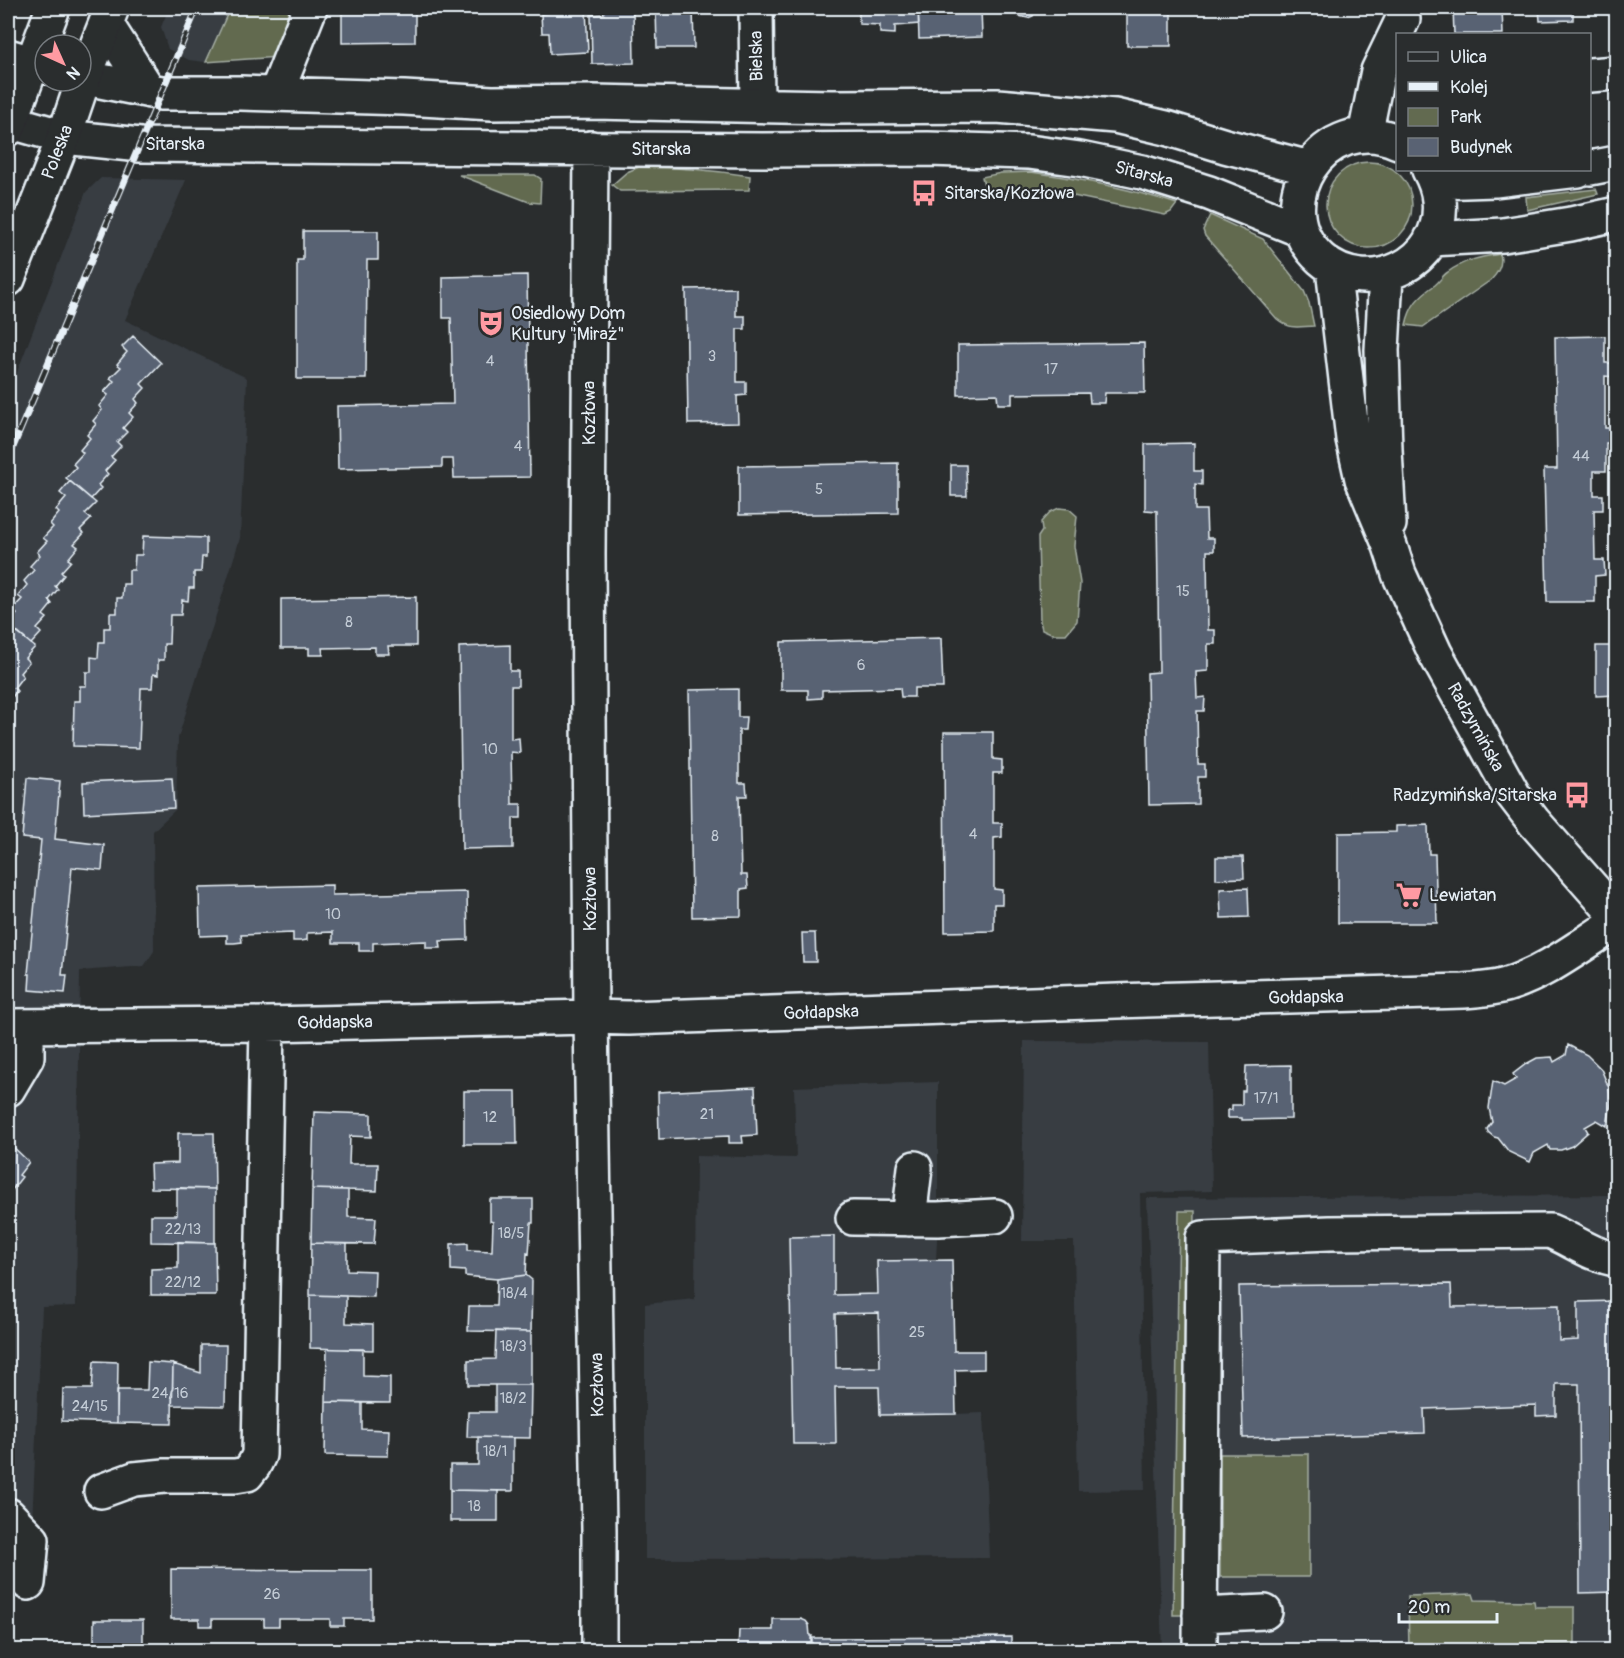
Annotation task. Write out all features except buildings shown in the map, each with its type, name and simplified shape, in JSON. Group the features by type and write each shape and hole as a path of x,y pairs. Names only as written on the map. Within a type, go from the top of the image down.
{"street":[{"path":"8,124 28,62 53,8"},
{"path":"276,94 310,8"},
{"name":"Bielska","path":"756,8 757,105"},
{"name":"Poleska","path":"93,54 109,16"},
{"name":"Poleska","path":"109,16 149,91"},
{"path":"1365,135 1378,71 1396,36"},
{"path":"1591,75 1617,73"},
{"path":"93,80 161,93 276,94 492,103 997,106 1115,116 1309,168"},
{"name":"Poleska","path":"8,279 64,137 78,93"},
{"name":"Sitarska","path":"8,124 64,137 140,145 762,150 928,148 1029,152 1080,159 1142,172 1209,193 1301,230"},
{"path":"1396,141 1387,137 1365,135 1343,140 1323,151 1309,168 1300,187 1297,208 1301,230 1320,258 1334,268 1368,277 1386,275 1404,267 1419,255 1431,239 1438,220 1439,201 1432,176 1495,180 1570,171"},
{"name":"Kozłowa","path":"591,148 588,555 599,1650"},
{"path":"1591,168 1617,163"},
{"path":"1431,239 1503,235 1617,214"},
{"name":"Radzymińska","path":"1334,268 1353,439 1362,479 1399,574 1430,642 1514,796 1534,822 1617,915"},
{"name":"Radzymińska","path":"1386,275 1382,350 1390,546"},
{"name":"Gołdapska","path":"17,1026 651,1017 1464,991 1494,988 1529,976 1617,923"},
{"path":"101,1491 135,1479 247,1474 259,1455 267,1024"},
{"path":"8,1089 27,1057 17,1026"},
{"path":"909,1219 915,1168"},
{"path":"853,1218 995,1216"},
{"path":"1265,1612 1200,1629 1203,1238 1330,1233 1550,1231 1594,1253 1617,1258"},
{"path":"8,1515 32,1540 28,1583"}],"shaded area":[{"path":"169,8 230,8 205,62 189,60 168,49 161,27"},
{"path":"101,178 186,180 125,320 247,378 240,538 178,738 176,809 153,831 154,951 144,966 80,971 76,1306 42,1307 32,1523 8,1507 8,396 86,192"},
{"path":"1024,1041 1209,1042 1212,1191 1140,1193 1145,1490 1078,1491 1074,1241 1022,1241"},
{"path":"938,1082 936,1260 952,1260 954,1351 984,1351 984,1369 955,1370 956,1414 983,1413 989,1558 645,1559 645,1304 695,1299 696,1156 796,1158 794,1087"},
{"path":"1616,1195 1616,1650 1162,1650 1147,1198"}],"green space":[{"path":"230,8 297,8 278,57 206,62"},
{"path":"1369,162 1393,169 1405,181 1412,205 1405,229 1393,241 1369,248 1345,241 1333,229 1326,205 1333,181 1345,169"},
{"path":"639,167 695,169 750,176 749,190 620,191 612,185 627,172"},
{"path":"1031,172 1141,193 1177,204 1171,212 1165,215 1054,192 986,193 982,177 1001,173"},
{"path":"459,175 535,175 541,179 540,203 529,202"},
{"path":"1596,189 1598,194 1527,210 1526,197"},
{"path":"1210,215 1263,239 1304,291 1314,326 1290,326 1277,319 1205,236 1203,230"},
{"path":"1500,254 1499,268 1491,280 1423,327 1406,325 1416,302 1446,273 1466,262"},
{"path":"1059,508 1069,509 1077,516 1074,546 1080,583 1077,621 1066,634 1053,634 1042,629 1040,621 1038,537 1042,531 1041,522 1050,512"},
{"path":"1179,1211 1195,1211 1190,1615 1173,1615"},
{"path":"1220,1454 1309,1454 1309,1577 1220,1577"},
{"path":"1473,1594 1475,1600 1534,1601 1535,1607 1575,1607 1575,1644 1501,1645 1500,1649 1409,1650 1408,1596"}],"railway":[{"path":"8,459 197,8"}],"place":[{"name":"Sitarska/Kozłowa","path":"924,193"},
{"name":"Osiedlowy Dom Kultury \"Miraż\"","path":"491,323"},
{"name":"Radzymińska/Sitarska","path":"1577,795"},
{"name":"Lewiatan","path":"1409,895"}]}
